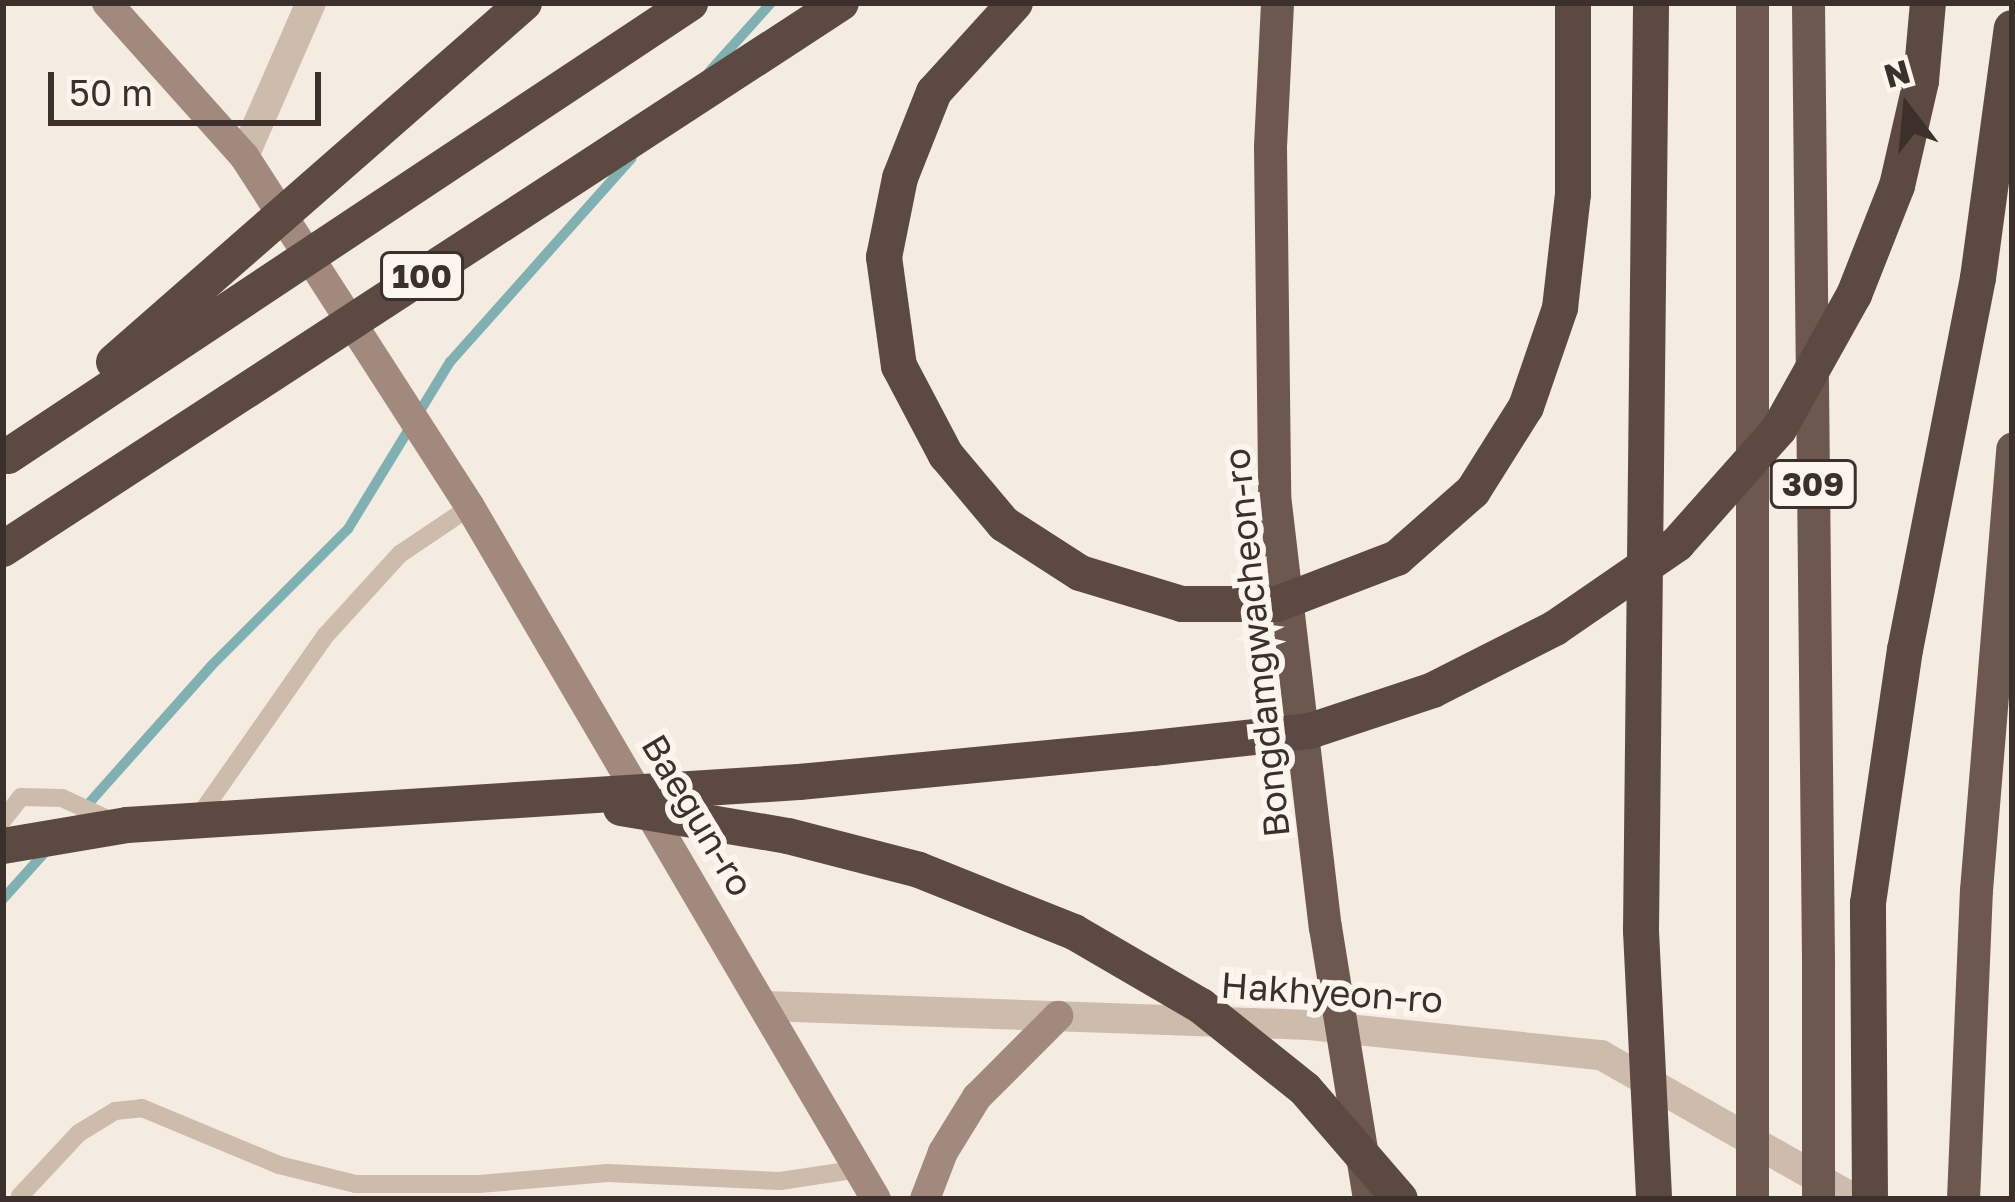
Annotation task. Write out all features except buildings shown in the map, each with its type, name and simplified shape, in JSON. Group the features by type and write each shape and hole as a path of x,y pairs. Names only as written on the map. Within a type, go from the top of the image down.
{"highway":[{"path":"5,457 524,3"},
{"name":"100","path":"5,457 689,3"},
{"name":"100","path":"3,549 841,3"},
{"path":"1015,3 934,92 899,178 884,257 899,366 946,454 1004,524 1080,573 1182,604 1277,604 1397,558 1473,491 1526,407 1560,308 1573,194 1573,3"},
{"name":"Bongdamgwacheon-ro","path":"1277,3 1270,147 1274,495 1325,927 1369,1199"},
{"path":"1651,3 1641,931 1654,1199"},
{"name":"309","path":"1752,3 1752,1199"},
{"name":"309","path":"1808,3 1818,1199"},
{"path":"3,846 127,825 823,780 1310,730 1433,690 1556,628 1677,544 1779,429 1854,295 1897,186 1921,81 1928,3"},
{"path":"1870,1199 1868,904 1905,650 1978,278 2012,28"},
{"path":"1963,1199 1976,890 2012,448"},
{"path":"559,798 788,836 897,864 1074,932 1202,1006 1305,1089 1400,1199"}],"main road":[{"path":"107,3 244,156"},
{"name":"Baegun-ro","path":"244,156 445,476 470,507 876,1199"},
{"path":"925,1199 944,1152 977,1096 1058,1016"}],"street":[{"path":"244,156 311,3"},
{"name":"Hakhyeon-ro","path":"766,1006 1309,1025 1601,1055 1854,1199"}],"lane":[{"path":"3,820 21,797 62,798 153,840 192,826 326,635 400,554 470,507"},
{"path":"20,1196 79,1133 116,1112 142,1108 279,1165 356,1184 479,1184 608,1173 779,1181 859,1169"}],"waterway":[{"path":"709,72 771,3"},
{"path":"82,811 211,666 348,529 450,362 632,158"},
{"path":"3,899 46,851"}]}
